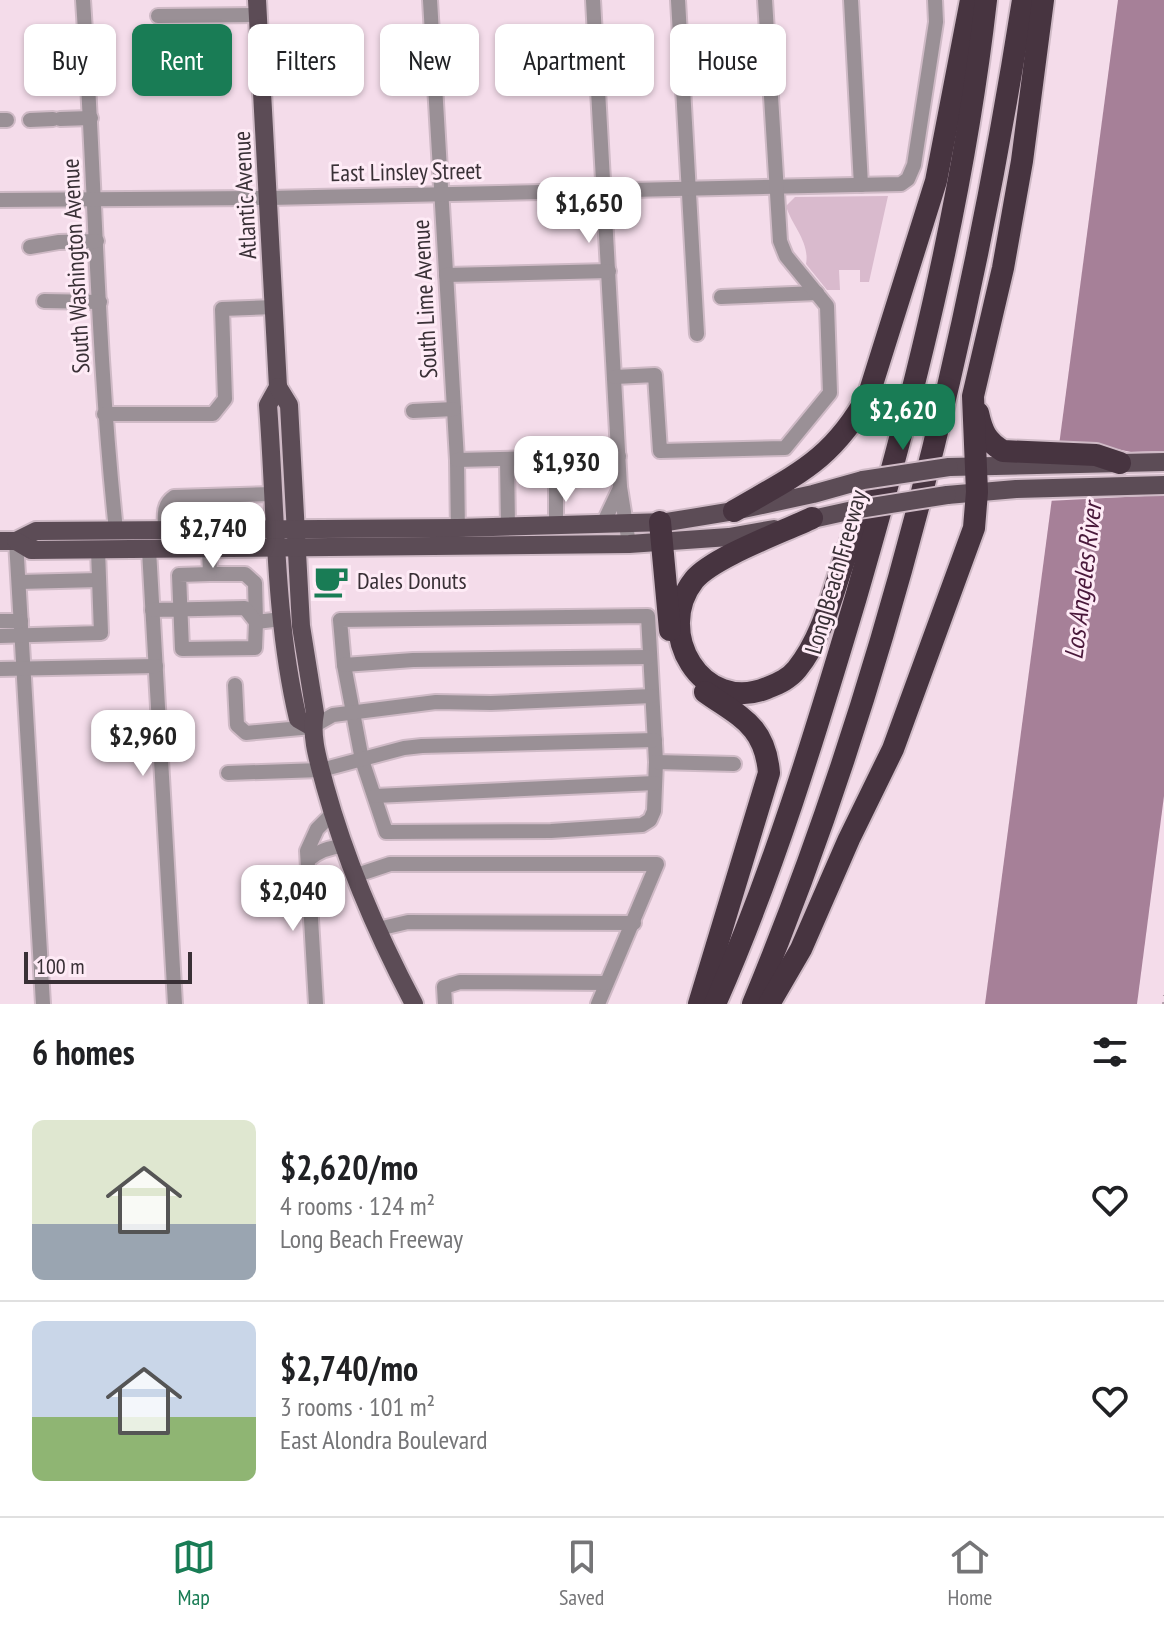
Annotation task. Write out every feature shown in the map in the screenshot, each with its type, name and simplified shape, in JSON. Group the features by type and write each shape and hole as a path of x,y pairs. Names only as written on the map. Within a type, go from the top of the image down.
{"highway":[{"path":"734,511 810,467 837,443 869,394 936,181 971,0"},
{"name":"Long Beach Freeway","path":"715,1004 734,961 814,739 892,470 954,218 976,88 986,0"},
{"path":"753,1004 782,933 848,747 913,527 984,224 1023,0"},
{"path":"769,1004 801,949 910,709 974,528 977,492 973,396 1005,255 1022,161 1043,0"},
{"path":"973,396 982,431 991,444 1020,459 1096,455 1120,463"},
{"path":"812,518 710,567 694,580 679,615 680,636 685,656 694,671 714,685 734,693 759,692 786,680 798,668 813,643 859,524 892,470"},
{"path":"661,532 669,625 678,664 689,679 743,717 758,733 767,754 769,773 699,1004"}],"main road":[{"name":"Atlantic Avenue","path":"258,8 278,387 289,405 301,626 315,713 312,727 333,813 354,876 414,1004"},
{"name":"Atlantic Avenue","path":"278,387 268,405 282,619 298,719 312,727"},
{"path":"8,541 36,531 165,530 277,539 298,549 629,544 734,511 863,480 1020,459"},
{"path":"1120,463 1164,462"},
{"path":"8,541 31,550 209,549 277,539 297,529 626,523 661,532 729,537 853,510 947,495 1016,489 1164,485"}],"street":[{"name":"South Washington Avenue","path":"83,0 96,199 104,414 116,530"},
{"name":"South Lime Avenue","path":"430,0 457,460 458,547"},
{"path":"593,0 620,487 629,544"},
{"path":"678,0 697,334"},
{"path":"615,377 655,375 660,451 785,448 830,393 827,306 786,256 780,241 765,0"},
{"path":"851,0 861,185"},
{"name":"East Linsley Street","path":"0,200 269,198 893,185 908,179 914,165 936,22 935,0"},
{"path":"158,16 258,8"},
{"path":"30,120 91,118"},
{"path":"30,247 97,241"},
{"path":"446,275 609,271"},
{"path":"721,297 817,293"},
{"path":"44,301 100,302"},
{"path":"104,414 213,414 225,399 222,309 275,307"},
{"path":"413,411 454,409"},
{"path":"457,460 619,456"},
{"path":"556,458 556,525"},
{"path":"507,459 508,527"},
{"path":"603,524 620,487"},
{"path":"165,530 165,507 167,501 174,497 274,494"},
{"path":"8,541 19,582 43,1004"},
{"path":"209,549 210,574"},
{"path":"0,621 22,628 101,633 98,550"},
{"path":"149,550 175,1004"},
{"path":"245,574 255,583 255,648 182,649 180,609 179,575 245,574"},
{"path":"19,582 99,580"},
{"path":"152,610 245,608 256,622"},
{"path":"648,616 656,762 654,811 650,820 642,825 551,831 386,832 362,760 344,665 340,620 648,616"},
{"path":"256,622 282,619"},
{"path":"0,636 22,628"},
{"path":"344,665 413,660 649,657"},
{"path":"0,669 156,666"},
{"path":"235,685 237,725 246,733 312,727 333,715 436,702 491,703 652,696"},
{"path":"228,773 321,770 422,746 655,740"},
{"path":"656,762 734,764"},
{"path":"375,796 655,783"},
{"path":"316,1004 307,851 317,829 333,813"},
{"path":"308,860 331,847 344,846"},
{"path":"354,876 390,864 657,864 598,1004"},
{"path":"378,929 408,922 634,923"},
{"path":"445,1004 444,987 460,982 606,983"}],"path":[{"path":"1163,1004 1164,995"}],"shaded area":[{"path":"888,196 869,282 860,282 860,270 839,270 840,290 827,290 806,264 803,241 786,206 795,197"}],"water":[{"name":"Los Angeles River","path":"1118,0 1164,0 1164,796 1137,1004 985,1004"}],"pier":[{"path":"1054,446 1102,446 1131,452 1164,451 1164,495 1047,501"}],"place":[{"name":"Dales Donuts","path":"331,581"}]}
